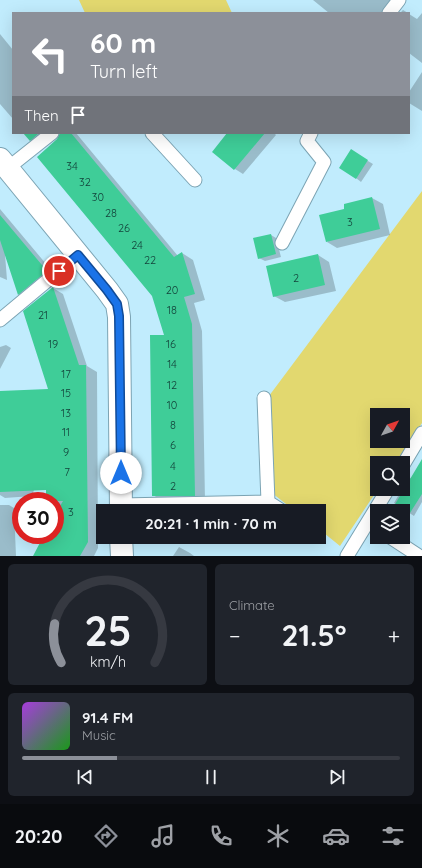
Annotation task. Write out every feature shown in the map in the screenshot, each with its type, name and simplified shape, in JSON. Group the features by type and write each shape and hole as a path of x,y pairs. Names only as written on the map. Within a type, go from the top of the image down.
{"street":[{"path":"4,164 117,304 119,316 121,504"},
{"path":"121,544 122,556"}],"lane":[{"path":"389,12 399,0"},
{"path":"4,164 50,134"},
{"path":"153,134 195,180"},
{"path":"282,243 324,162 307,141 310,134"},
{"path":"0,320 78,255"},
{"path":"264,398 268,502"},
{"path":"409,456 422,434"},
{"path":"219,504 268,502 271,504"},
{"path":"347,556 370,528"},
{"path":"401,544 419,556"}],"shaded area":[{"path":"79,0 226,0 232,12 85,12"},
{"path":"422,191 422,423 410,441 410,408 370,408 370,448 405,448 400,456 370,456 370,496 373,496 340,546 326,535 326,504 286,504 263,486 260,408"}],"building":[{"path":"24,134 38,134 30,141"},
{"path":"60,134 72,134 174,257 182,252 195,294 184,297 192,324 195,496 152,496 150,335 164,335 152,296 37,157 57,139"},
{"path":"226,134 264,134 234,170 212,152"},
{"path":"351,149 368,160 356,179 339,168"},
{"path":"372,197 380,229 326,242 319,215 344,209 344,204"},
{"path":"0,215 47,271 18,295 0,240"},
{"path":"271,234 276,254 258,259 253,238"},
{"path":"318,254 325,285 273,297 266,266"},
{"path":"53,287 79,365 86,365 88,542 80,556 33,556 39,544 64,544 64,492 46,492 46,490 0,492 0,391 48,389 23,311"},
{"path":"422,459 422,494 410,513 410,504 395,504 400,496 410,496 410,479"}],"route":[{"path":"59,271 78,255 117,304 119,316 121,473"}]}
